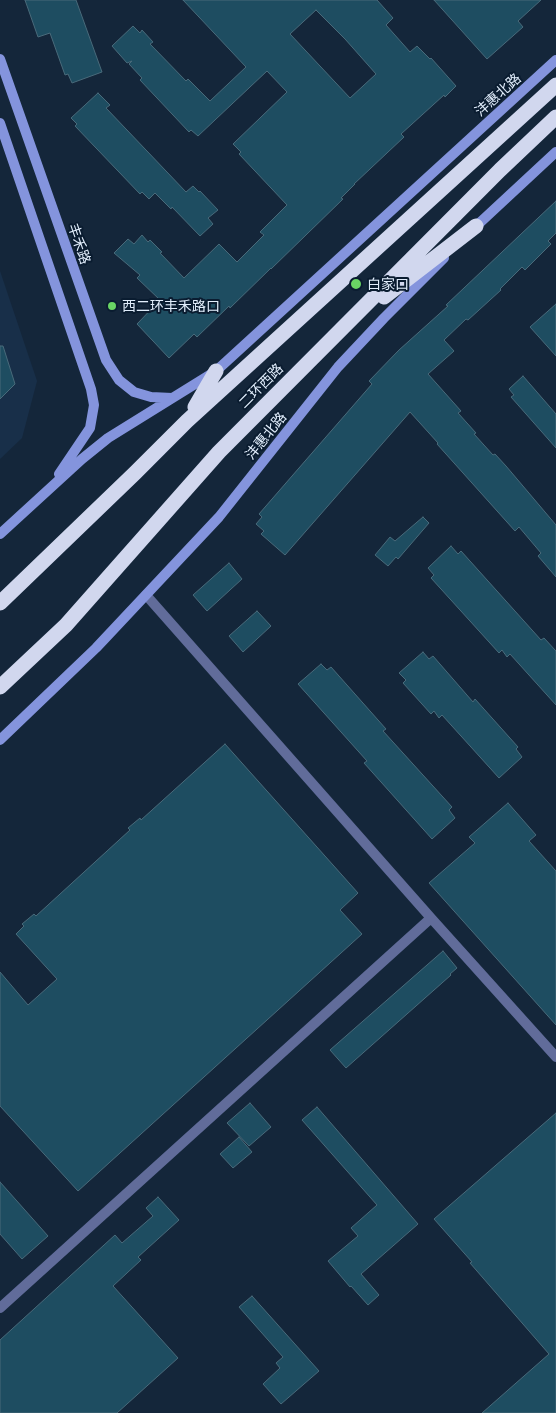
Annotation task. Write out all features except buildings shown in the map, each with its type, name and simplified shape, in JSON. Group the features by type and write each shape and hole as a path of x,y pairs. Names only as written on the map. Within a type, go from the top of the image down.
{"highway":[{"name":"二环西路","path":"0,603 187,421 556,86"},
{"name":"二环西路","path":"0,688 66,625 219,452 500,170 556,118"},
{"path":"336,335 476,226"},
{"path":"187,421 216,371"}],"main road":[{"name":"丰禾路","path":"0,59 106,360 119,380 134,392 151,397 173,398"},
{"name":"沣惠北路","path":"0,534 82,459 108,438 216,371 556,60"},
{"path":"0,123 91,389 94,405 90,428 51,487"},
{"name":"沣惠北路","path":"0,740 96,648 219,517 338,367 384,318 476,226 556,152"}],"street":[{"path":"146,595 556,1058"},
{"path":"0,1308 431,918"}],"shaded area":[{"path":"0,271 37,381 22,438 0,459"}],"place":[{"name":"白家口","path":"356,284"},
{"name":"西二环丰禾路口","path":"112,306"}]}
